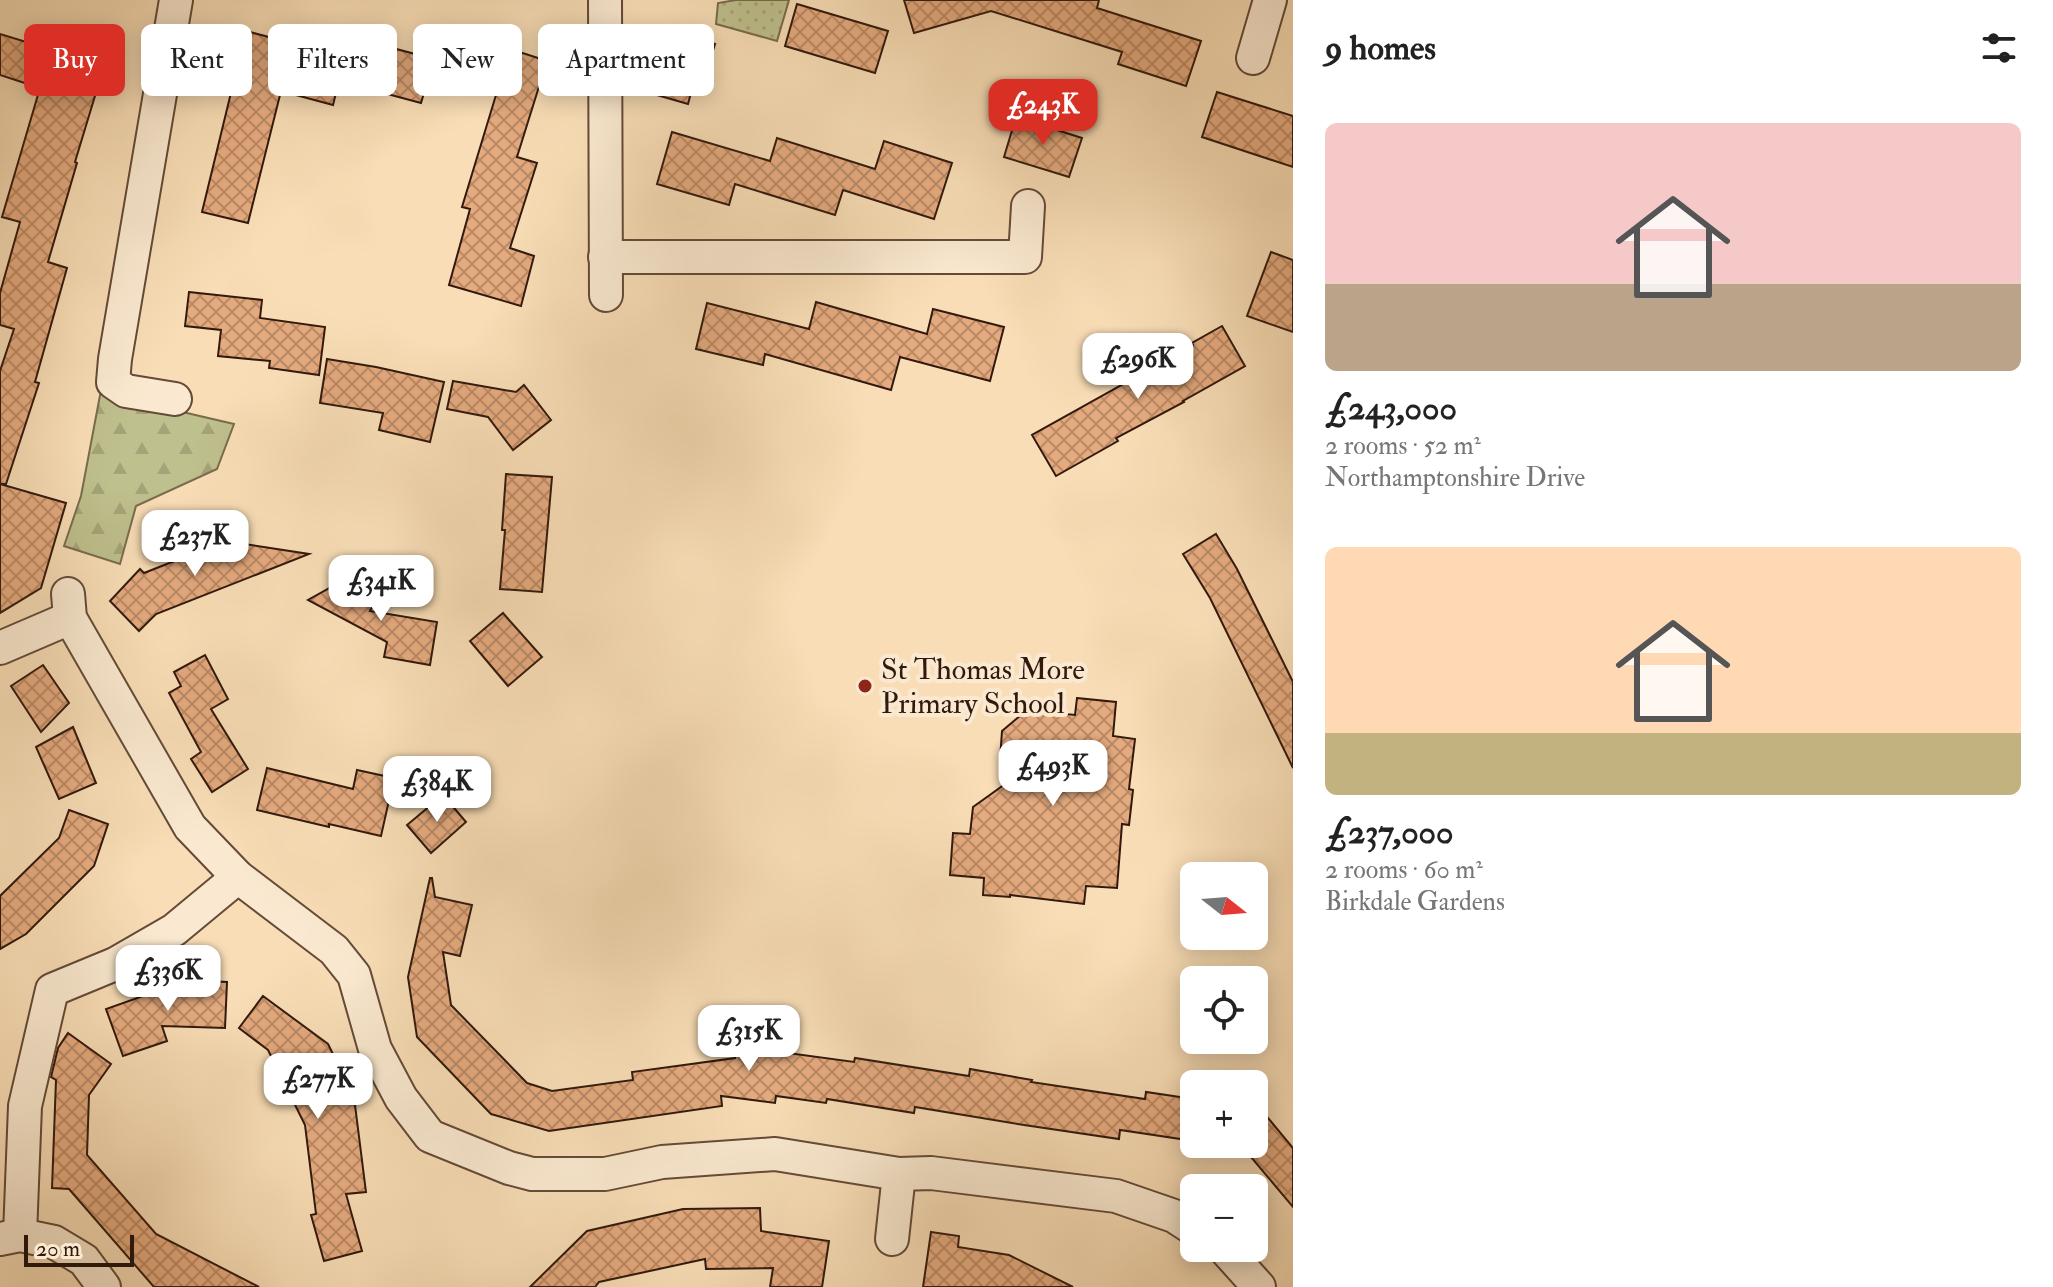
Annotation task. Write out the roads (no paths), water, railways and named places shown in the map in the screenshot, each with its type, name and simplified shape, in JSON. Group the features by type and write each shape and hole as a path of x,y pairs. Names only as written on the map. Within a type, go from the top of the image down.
{"street":[{"path":"175,399 126,391 113,382 176,0"},
{"path":"605,0 606,295"},
{"path":"1253,58 1270,0"},
{"path":"605,257 1025,257 1028,206"},
{"path":"0,648 69,606 190,827 238,877 334,950 354,975 375,1049 401,1098 430,1136 509,1168 532,1174 605,1174 662,1162 775,1154 899,1174 931,1173 1116,1196 1180,1220"},
{"path":"104,1287 84,1260 54,1242 10,1237 25,1106 52,990 115,964 174,930 238,877"},
{"path":"892,1239 899,1174"},
{"path":"1237,1262 1259,1287"}],"place":[{"name":"St Thomas More Primary School","path":"865,686"}]}
